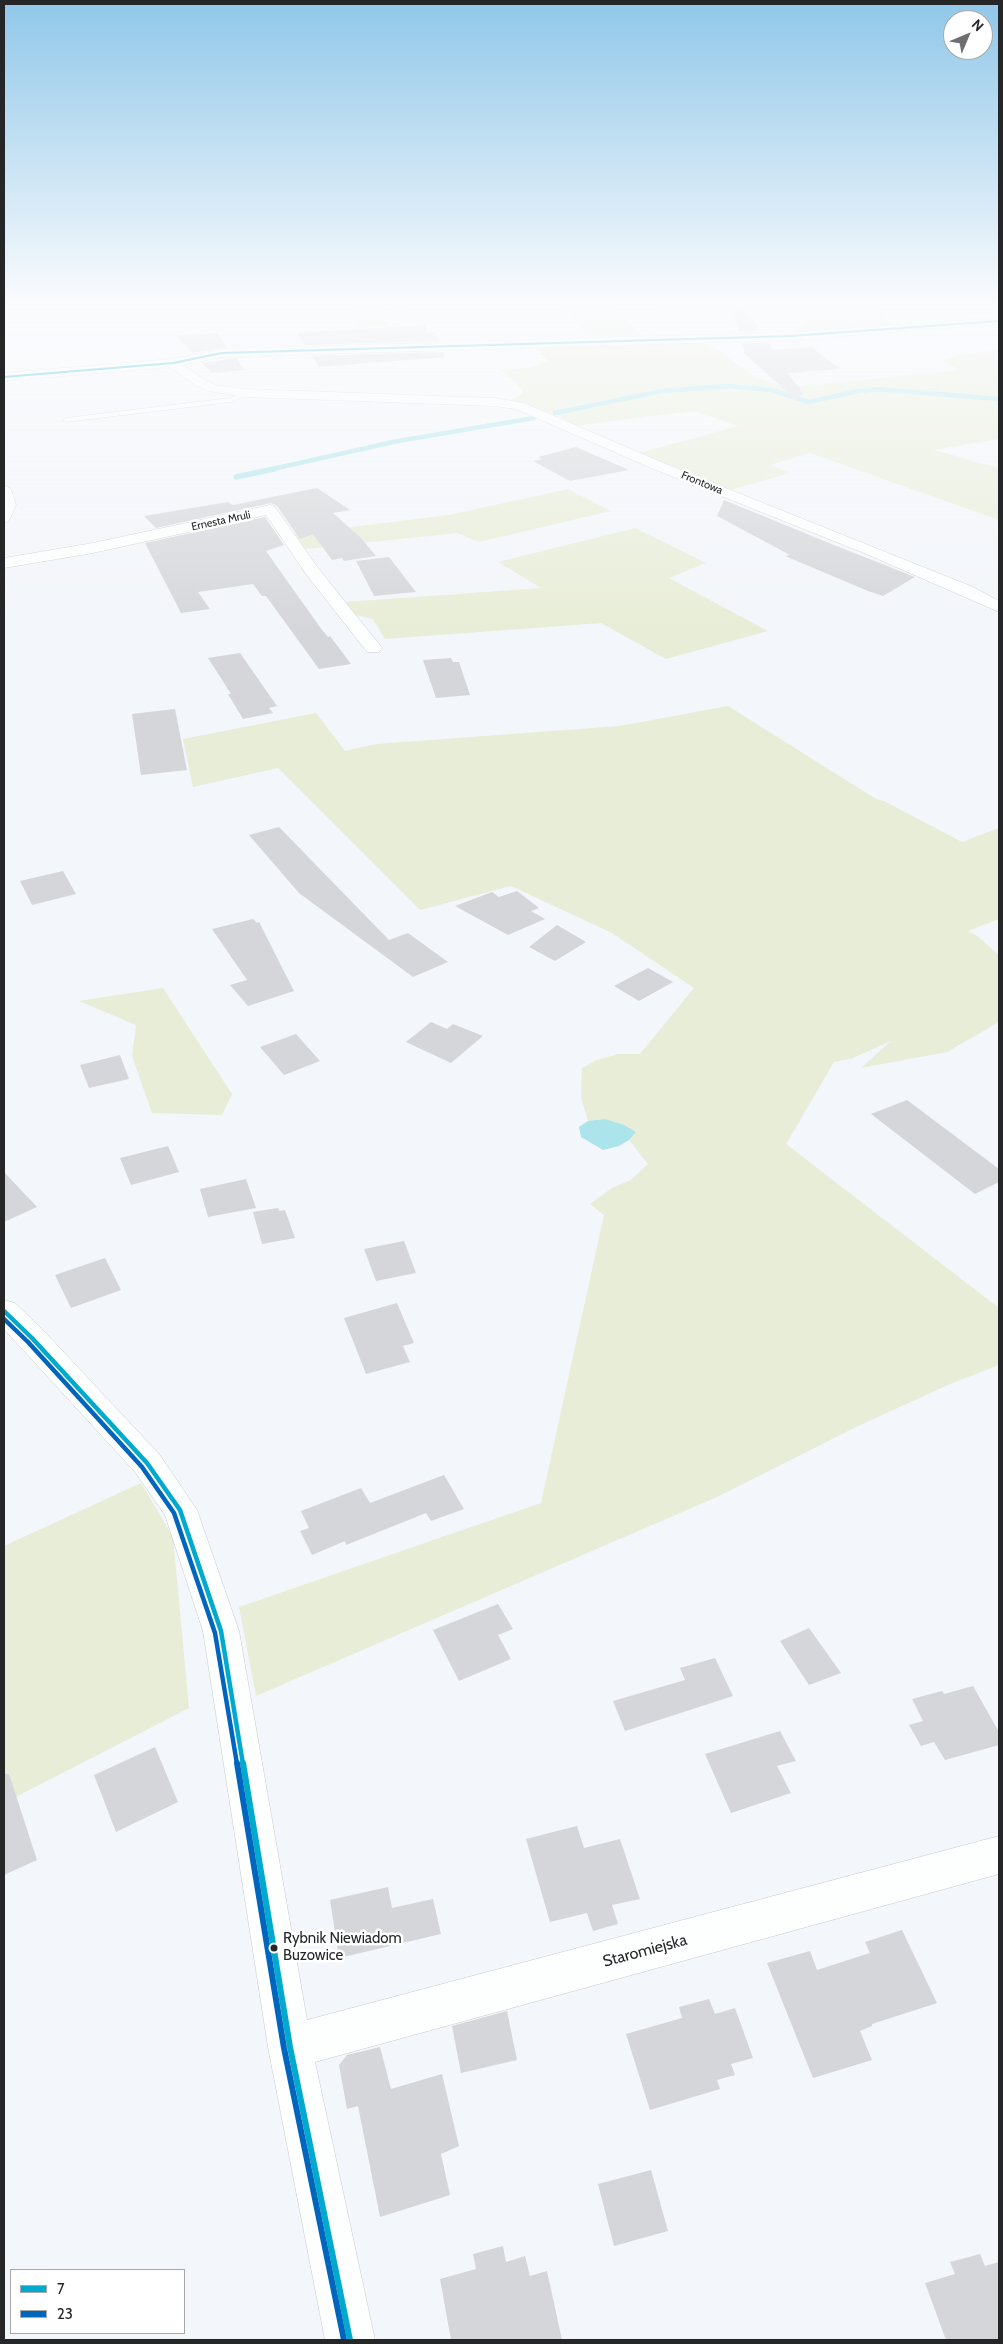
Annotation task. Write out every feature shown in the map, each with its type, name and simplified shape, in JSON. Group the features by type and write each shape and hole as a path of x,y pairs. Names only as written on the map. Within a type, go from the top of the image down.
{"street":[{"name":"Frontowa","path":"532,411 656,465 968,591 999,607"},
{"path":"4,489 9,505 4,518"},
{"name":"Ernesta Mruli","path":"4,563 93,548 270,510 312,571 373,648"},
{"path":"4,1311 32,1338 147,1463 180,1510 220,1631 290,2047 350,2340"},
{"name":"Staromiejska","path":"290,2047 999,1855"}],"lane":[{"path":"66,420 137,411"}],"green space":[{"path":"546,411 690,411 575,426 559,416"},
{"path":"694,411 999,411 999,439 934,450 999,468 999,520 810,453 770,465 790,473 730,490 639,453 738,426"},
{"path":"568,489 611,511 479,542 457,533 306,549 294,534 449,515"},
{"path":"635,528 706,563 669,578 768,631 666,659 601,623 385,639 373,619 356,615 345,602 541,588 498,562"},
{"path":"728,706 876,799 884,801 962,842 999,828 999,919 968,931 977,936 999,955 999,1022 947,1052 861,1068 891,1041 853,1058 834,1062 786,1144 999,1308 999,1365 950,1384 856,1427 717,1497 256,1696 239,1607 541,1503 604,1215 590,1204 612,1188 631,1180 648,1164 629,1140 635,1132 605,1119 588,1121 581,1097 582,1068 597,1060 618,1054 640,1054 694,988 612,933 511,886 420,910 278,768 193,787 183,739 316,713 345,751 376,744 620,726"},
{"path":"163,988 232,1094 222,1115 152,1113 132,1056 136,1025 79,1001"},
{"path":"141,1483 173,1537 189,1708 4,1803 4,1546"}],"water":[{"path":"605,1119 624,1125 636,1132 629,1140 619,1146 603,1150 581,1137 579,1127 588,1121"}],"building":[{"path":"576,447 629,470 570,481 533,461 542,459 538,457"},
{"path":"317,488 350,510 333,513 360,537 376,556 344,561 342,558 332,560 313,534 300,539 277,506 271,503 156,528 144,516 228,502 233,505"},
{"path":"724,500 915,577 883,596 868,591 785,556 790,555 717,516"},
{"path":"265,517 284,545 266,551 322,630 328,637 330,636 351,664 319,669 266,596 262,596 253,584 198,592 210,609 181,613 145,543"},
{"path":"389,557 416,592 374,596 356,561"},
{"path":"240,653 277,706 269,708 273,713 243,719 228,694 231,694 208,658"},
{"path":"451,658 453,662 459,662 470,695 436,698 423,660"},
{"path":"175,709 187,770 141,775 132,714"},
{"path":"279,827 389,940 408,933 448,962 413,977 299,893 249,835"},
{"path":"63,871 76,894 32,905 20,881"},
{"path":"517,891 539,908 531,911 545,919 508,935 455,906 492,892 499,897"},
{"path":"253,919 257,923 259,922 294,991 248,1006 230,985 247,980 212,929"},
{"path":"557,925 586,942 555,961 529,947"},
{"path":"648,968 673,982 639,1001 614,986"},
{"path":"431,1022 447,1029 453,1024 483,1036 451,1063 406,1042"},
{"path":"296,1034 320,1061 284,1075 260,1047"},
{"path":"120,1055 129,1079 89,1088 80,1065"},
{"path":"907,1100 999,1169 999,1182 975,1194 871,1114"},
{"path":"168,1146 179,1172 131,1185 120,1158"},
{"path":"4,1172 37,1207 4,1222"},
{"path":"246,1179 256,1208 208,1217 200,1189"},
{"path":"278,1208 279,1211 285,1210 295,1238 262,1244 253,1212"},
{"path":"404,1241 416,1273 376,1281 364,1249"},
{"path":"105,1258 121,1290 71,1308 55,1275"},
{"path":"397,1303 414,1343 403,1346 410,1362 366,1374 344,1318"},
{"path":"444,1475 464,1509 431,1521 426,1513 346,1545 345,1541 312,1555 300,1531 309,1528 301,1511 361,1488 370,1503"},
{"path":"498,1604 513,1629 498,1635 511,1659 459,1681 433,1630"},
{"path":"809,1628 841,1673 809,1685 780,1641"},
{"path":"715,1658 733,1696 625,1731 613,1701 685,1680 680,1668"},
{"path":"973,1686 999,1732 999,1745 945,1760 934,1742 921,1746 909,1725 923,1721 912,1699 942,1691 944,1694"},
{"path":"780,1731 796,1761 777,1766 791,1793 731,1813 705,1754"},
{"path":"155,1747 178,1802 116,1832 94,1775"},
{"path":"4,1774 9,1774 37,1860 4,1875"},
{"path":"577,1826 584,1848 620,1839 640,1899 612,1905 618,1924 593,1931 587,1913 550,1922 526,1839"},
{"path":"388,1887 392,1908 433,1899 441,1934 339,1958 330,1900"},
{"path":"902,1930 937,2003 872,2024 872,2026 860,2031 872,2060 813,2078 767,1963 810,1951 817,1970 870,1953 865,1942"},
{"path":"709,1999 715,2014 735,2008 753,2058 731,2064 735,2075 717,2080 720,2089 650,2110 626,2034 682,2018 679,2007"},
{"path":"507,2011 517,2060 461,2073 452,2026"},
{"path":"380,2047 391,2089 442,2074 459,2146 441,2154 450,2195 380,2217 358,2106 347,2109 339,2065 347,2055"},
{"path":"651,2170 668,2231 614,2246 598,2184"},
{"path":"503,2246 506,2262 525,2256 530,2276 547,2271 562,2340 451,2340 440,2279 476,2269 473,2254"},
{"path":"980,2254 985,2266 999,2262 999,2340 946,2340 925,2283 955,2274 950,2262"}],"waterway":[{"path":"555,413 563,411"},
{"path":"268,470 398,441 534,418"},
{"path":"236,477 274,469"}],"transit line":[{"name":"7","path":"4,1311 32,1338 147,1463 180,1510 221,1631 290,2047 350,2340"},
{"name":"23","path":"4,1319 28,1342 142,1467 174,1513 215,1633 284,2048 344,2340"}],"place":[{"name":"Rybnik Niewiadom Buzowice","path":"274,1948"}]}
